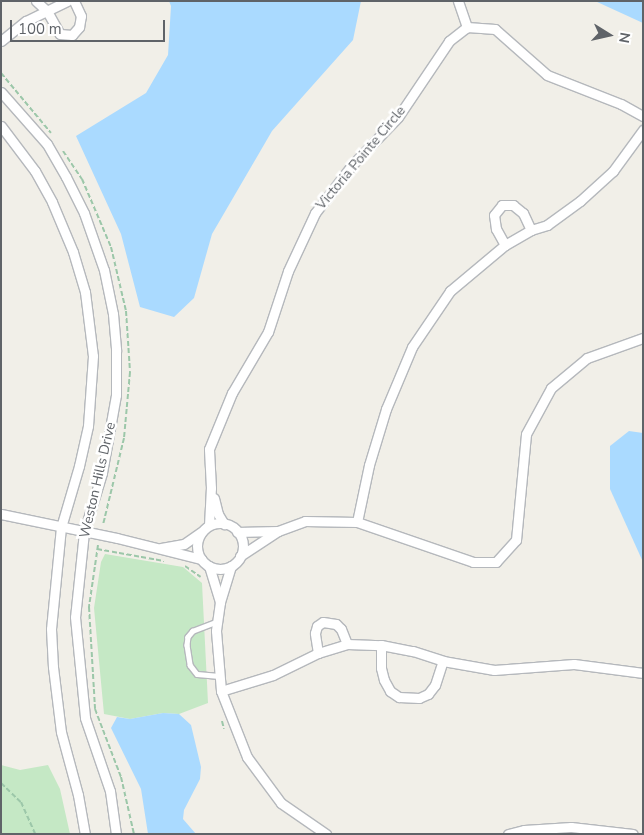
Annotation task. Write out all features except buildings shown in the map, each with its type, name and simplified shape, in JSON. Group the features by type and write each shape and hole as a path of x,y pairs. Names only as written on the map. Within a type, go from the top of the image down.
{"street":[{"path":"36,1 47,11 60,34 72,35 79,27 81,16 74,1"},
{"path":"1,41 26,21 67,1"},
{"path":"458,1 467,27 495,29 547,75 621,104 643,116"},
{"name":"Victoria Pointe Circle","path":"206,528 211,488 209,450 232,393 268,332 288,271 315,213 352,165 398,117 449,41 467,27"},
{"name":"Weston Hills Drive","path":"1,92 47,144 66,177 84,213 104,270 110,296 116,351 116,395 102,473 84,532 75,617 86,718 110,791 116,834"},
{"name":"Weston Hills Drive","path":"1,126 35,170 52,202 73,252 85,292 93,356 88,426 79,466 61,527 51,629 53,667 61,732 78,795 85,834"},
{"path":"357,522 369,465 386,409 412,347 450,291 505,245 531,230 548,226 580,201 613,171 643,130"},
{"path":"505,245 496,229 494,215 502,206 513,205 523,213 531,230"},
{"path":"326,834 281,802 248,757 221,691 217,622 220,602 231,566 240,556 278,531 305,520 357,522 474,562 496,562 516,540 526,434 551,388 587,358 643,338"},
{"name":"Victoria Pointe Circle","path":"211,488 218,514 224,524"},
{"path":"1,514 117,538 201,559 209,566 221,569 231,566"},
{"path":"153,548 184,544 206,528 224,524 238,532 278,531"},
{"path":"201,559 197,548 198,538 206,528"},
{"path":"238,532 242,540 240,556"},
{"path":"209,566 220,602"},
{"path":"318,653 315,633 318,626 324,622 336,624 341,629 347,644"},
{"path":"221,691 272,675 318,653 347,644 381,646 413,651 443,661 494,670 574,664 643,673"},
{"path":"381,646 381,668 384,680 390,691 399,697 419,698 428,694 435,685 443,661"},
{"path":"508,834 524,830 571,826 633,834"}],"lane":[{"path":"217,622 193,631 188,637 187,646 190,665 197,674 219,676"}],"path":[{"path":"97,549 172,562"},
{"path":"181,563 199,574 203,580"},
{"path":"222,721 224,728"},
{"path":"1,783 21,802 35,834"}],"green space":[{"path":"105,554 183,567 202,583 208,703 179,714 163,713 130,719 104,714 94,608 101,562"},
{"path":"1,765 20,770 48,765 60,789 70,834 1,834"}],"water":[{"path":"169,1 361,1 353,40 272,131 212,234 194,298 174,317 140,307 121,234 76,136 146,93 168,55 171,6"},
{"path":"595,1 643,1 643,23"},
{"path":"629,431 643,433 643,562 610,489 610,446"},
{"path":"163,713 179,714 191,725 201,767 200,779 184,810 183,819 196,834 148,834 141,789 111,728 117,717 130,719"}]}
